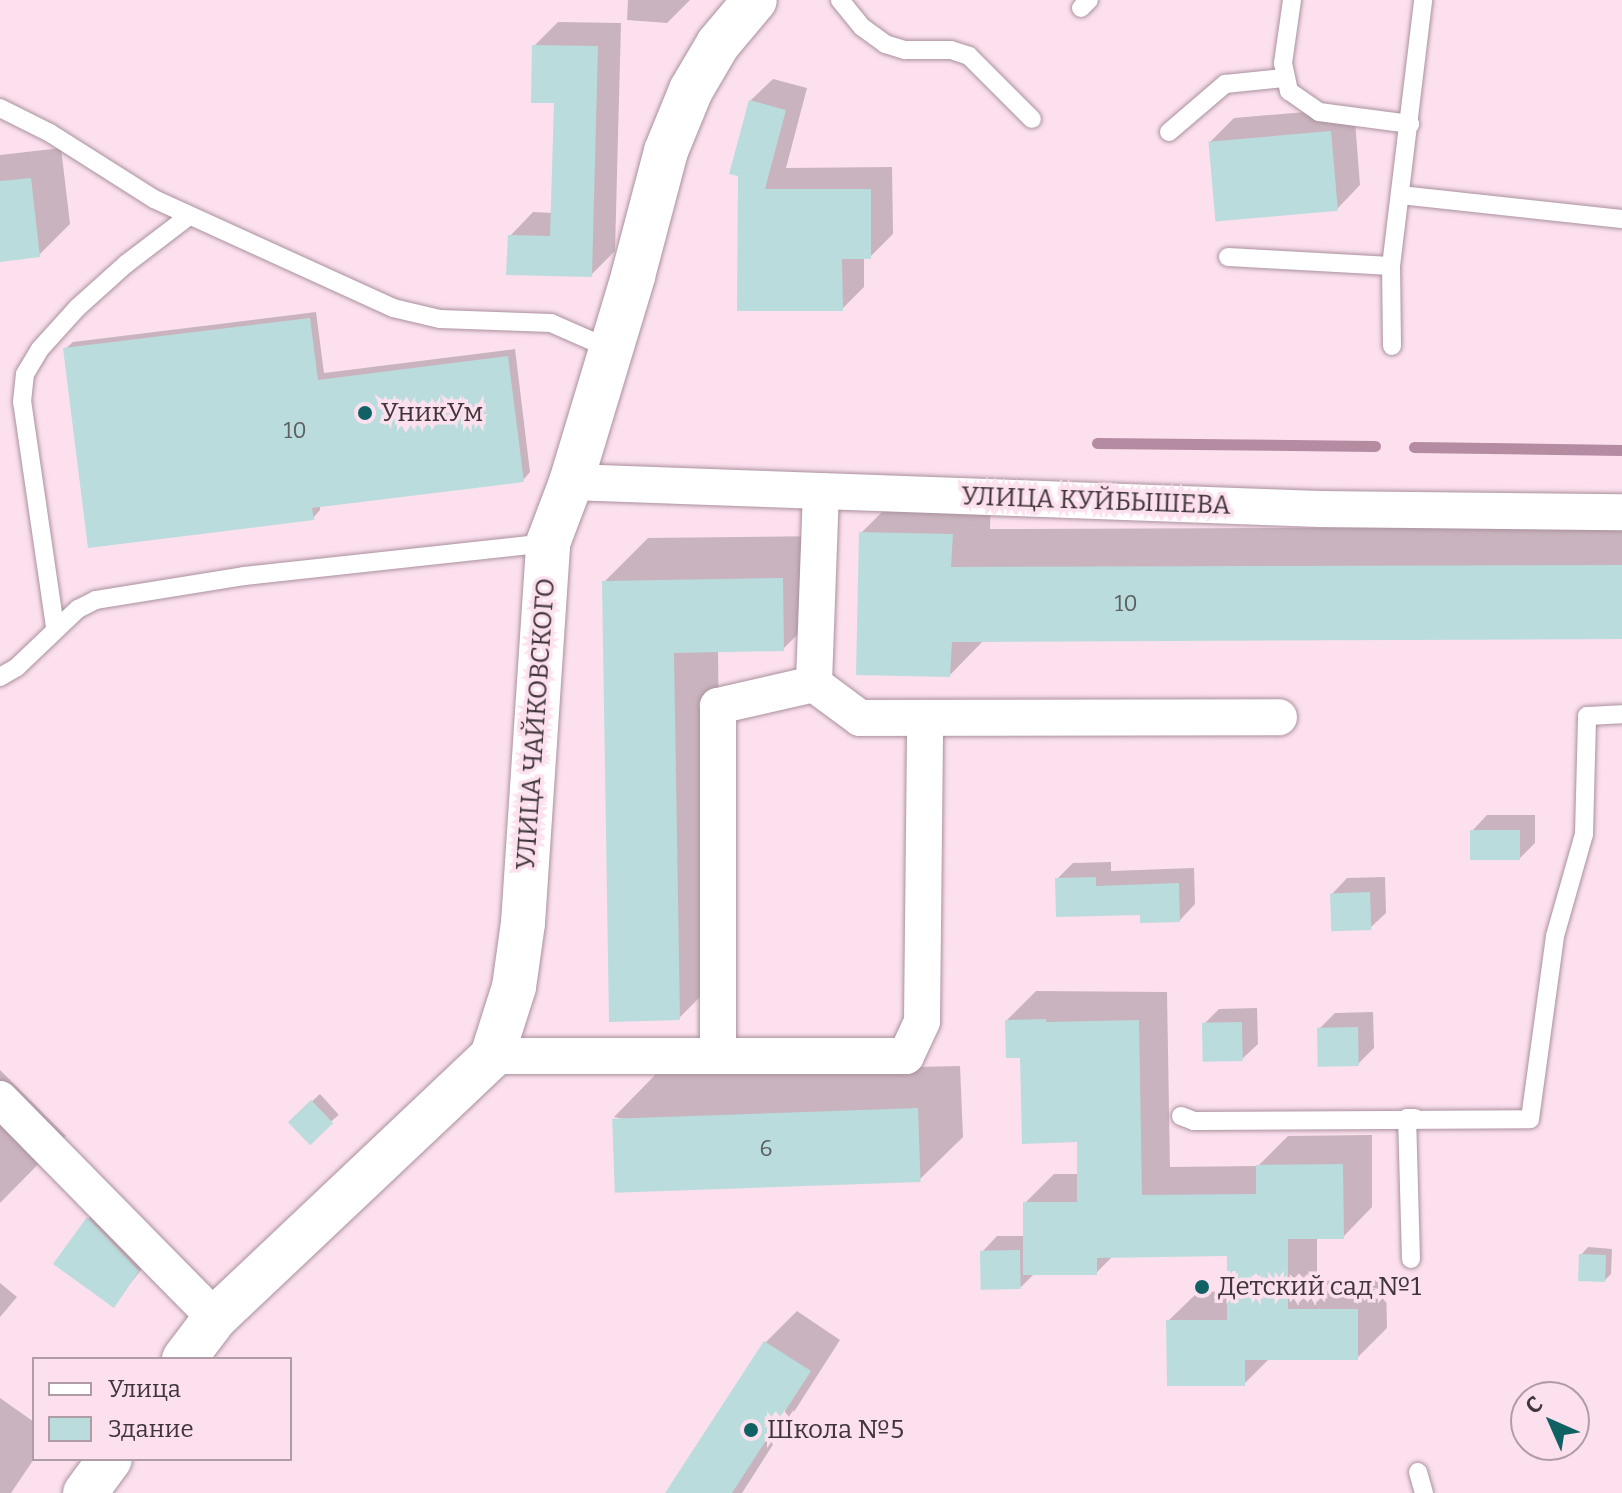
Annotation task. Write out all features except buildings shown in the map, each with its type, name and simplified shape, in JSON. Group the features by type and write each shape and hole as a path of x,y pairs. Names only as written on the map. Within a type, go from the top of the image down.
{"street":[{"name":"УЛИЦА ЧАЙКОВСКОГО","path":"186,1357 215,1318 492,1056 514,987 523,923 548,543 571,482 666,151 691,90 718,44 755,0"},
{"name":"УЛИЦА КУЙБЫШЕВА","path":"571,482 1320,509 1622,512"},
{"path":"814,684 821,491"},
{"path":"718,1056 718,706 814,684 860,718 1279,717"},
{"path":"492,1056 906,1056 922,1021 925,718"},
{"path":"0,1099 215,1318"},
{"path":"85,1493 109,1461"}],"lane":[{"path":"840,0 862,27 885,44 905,50 951,50 969,56 1032,119"},
{"path":"1292,0 1284,78 1289,91 1319,112 1410,124"},
{"path":"1392,346 1391,266 1423,0"},
{"path":"1169,132 1225,84 1284,78"},
{"path":"0,108 29,120 154,199 393,308 440,319 551,323 610,349"},
{"path":"1400,195 1622,219"},
{"path":"55,627 22,402 25,374 40,349 77,308 126,264 189,216"},
{"path":"1228,257 1391,266"},
{"path":"0,677 17,667 55,627 96,600 244,576 548,543"},
{"path":"1181,1116 1194,1121 1530,1119 1555,936 1584,834 1587,716 1622,714"},
{"path":"1407,1118 1411,1259"},
{"path":"1418,1472 1424,1493"}],"waterway":[{"path":"1097,443 1375,446"},
{"path":"1414,447 1622,450"}],"place":[{"name":"УникУм","path":"365,413"},
{"name":"Детский сад №1","path":"1202,1287"},
{"name":"Школа №5","path":"751,1430"}]}
